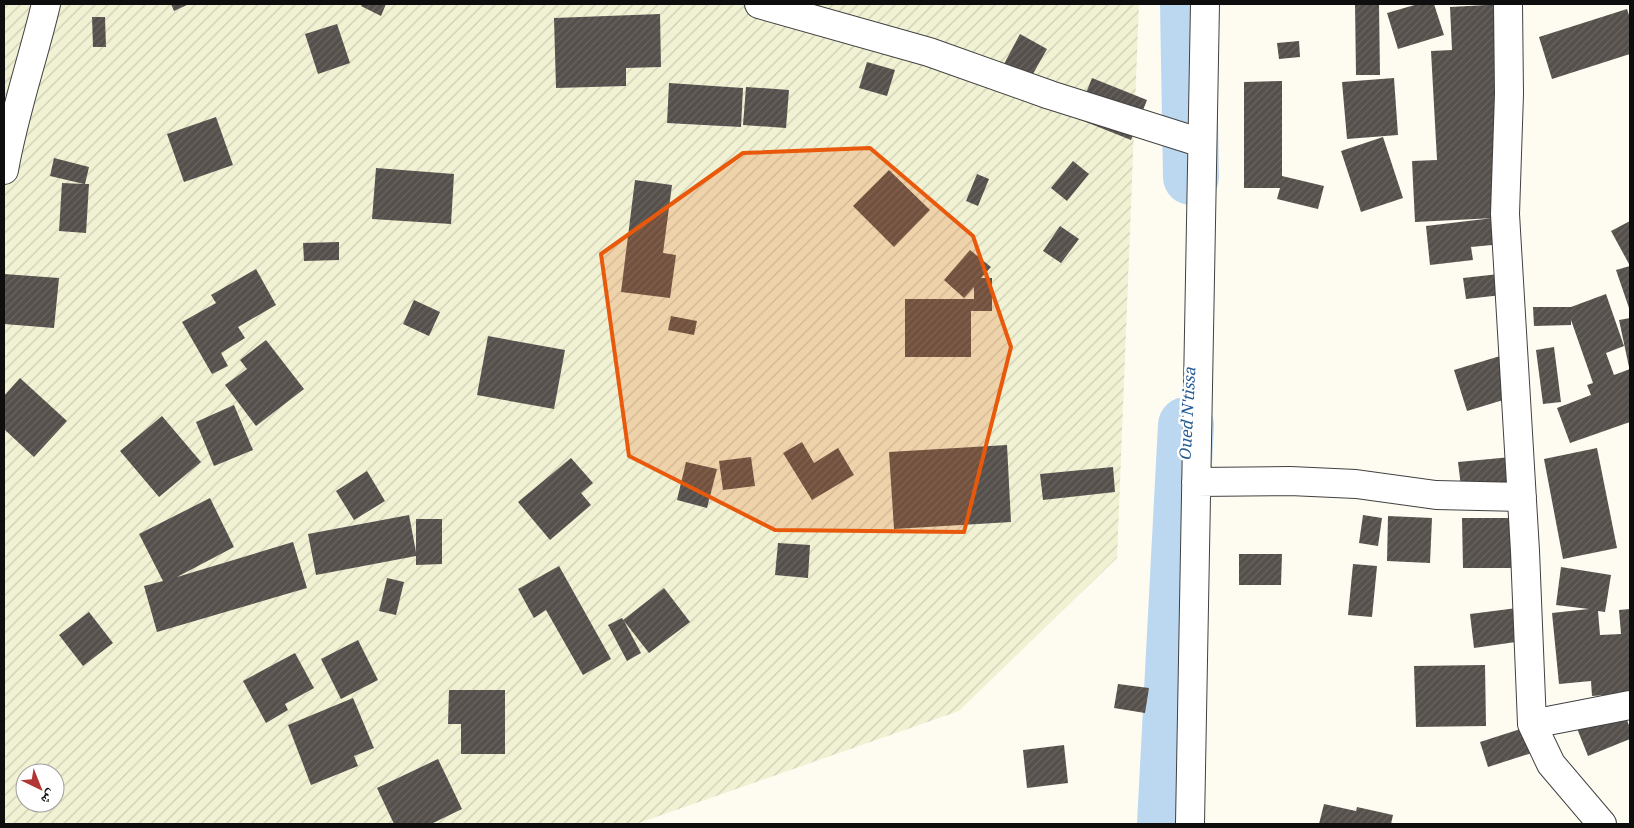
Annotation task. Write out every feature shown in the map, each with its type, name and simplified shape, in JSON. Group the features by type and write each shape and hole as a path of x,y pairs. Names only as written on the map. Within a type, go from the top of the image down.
{"street":[{"path":"4,170 12,126 28,79 46,4"},
{"path":"759,4 929,52 1050,95 1202,143"},
{"path":"1190,824 1205,4"},
{"path":"1508,4 1505,214 1522,497 1532,724 1551,764 1602,824"},
{"path":"1196,482 1290,481 1346,483 1436,494 1522,497"},
{"path":"1532,724 1630,705"}],"highlighted area":[{"path":"870,148 973,236 1011,347 964,532 775,530 629,456 601,254 743,153"}],"green space":[{"path":"4,4 1139,4 1117,558 959,711 636,824 4,824"}],"building":[{"path":"171,4 189,4 174,11"},
{"path":"362,4 386,4 381,16 361,6"},
{"path":"1355,4 1379,4 1380,75 1356,75"},
{"path":"1418,4 1434,4 1444,35 1398,49 1387,13"},
{"path":"1505,4 1495,218 1415,222 1412,161 1437,160 1431,51 1452,50 1450,7"},
{"path":"1627,9 1630,18 1630,54 1552,79 1539,37"},
{"path":"660,14 661,67 626,68 626,86 556,88 554,18"},
{"path":"92,17 105,17 106,47 93,47"},
{"path":"337,24 350,63 318,74 305,34"},
{"path":"1020,34 1047,49 1029,81 1003,66"},
{"path":"1299,41 1300,57 1279,59 1277,43"},
{"path":"867,62 895,70 887,96 859,88"},
{"path":"1092,78 1147,100 1131,140 1076,118"},
{"path":"1394,78 1398,135 1347,139 1342,82"},
{"path":"1282,81 1282,176 1324,186 1318,209 1277,199 1280,188 1244,188 1244,82"},
{"path":"669,83 743,88 741,127 667,123"},
{"path":"746,87 789,90 786,128 743,125"},
{"path":"216,117 233,165 184,182 167,134"},
{"path":"1383,137 1403,198 1361,212 1341,151"},
{"path":"54,158 89,167 85,184 89,184 86,233 59,231 62,183 84,184 50,176"},
{"path":"1073,161 1089,174 1067,201 1051,188"},
{"path":"376,168 454,174 451,224 372,219"},
{"path":"889,170 930,210 894,247 853,206"},
{"path":"977,174 989,179 978,206 966,201"},
{"path":"635,180 672,185 663,253 676,255 670,298 621,292"},
{"path":"1510,216 1513,243 1471,247 1473,260 1430,265 1426,226"},
{"path":"1630,221 1630,264 1629,264 1611,231"},
{"path":"1060,226 1079,239 1061,263 1043,251"},
{"path":"339,242 339,260 304,261 303,243"},
{"path":"970,250 991,267 981,278 992,278 992,311 971,311 971,357 905,357 905,299 974,299 974,287 964,298 944,280"},
{"path":"1630,266 1630,311 1616,270"},
{"path":"256,269 276,305 238,327 245,338 221,353 228,366 212,374 182,322 216,303 211,295"},
{"path":"4,274 59,278 54,328 4,324"},
{"path":"1499,274 1502,295 1466,299 1463,278"},
{"path":"1606,294 1624,346 1606,353 1614,375 1630,369 1630,422 1570,443 1557,408 1591,395 1587,385 1593,383 1571,320 1571,325 1534,326 1533,307 1571,307"},
{"path":"414,300 440,312 429,336 403,324"},
{"path":"671,316 697,321 694,335 668,330"},
{"path":"1630,318 1630,367 1629,367 1619,320"},
{"path":"488,336 565,350 554,409 477,395"},
{"path":"266,340 304,389 256,426 225,385 247,369 240,360"},
{"path":"1554,347 1561,402 1543,404 1536,350"},
{"path":"1510,353 1523,394 1467,411 1454,370"},
{"path":"20,378 67,421 34,457 4,429 4,396"},
{"path":"234,405 253,450 214,466 196,422"},
{"path":"162,416 201,462 159,497 120,451"},
{"path":"802,442 814,463 838,448 854,475 812,500 783,453"},
{"path":"1007,445 1011,522 894,529 889,452"},
{"path":"1597,448 1617,548 1563,559 1544,459"},
{"path":"1522,456 1526,497 1463,503 1458,462"},
{"path":"751,457 755,486 723,490 719,461"},
{"path":"571,458 593,483 581,493 591,505 550,540 518,502"},
{"path":"686,462 717,469 707,508 677,500"},
{"path":"1113,467 1115,492 1043,500 1040,474"},
{"path":"367,471 385,501 354,520 336,491"},
{"path":"210,498 234,547 177,577 293,542 307,588 157,632 144,586 163,581 139,534"},
{"path":"409,515 416,552 416,519 442,519 442,564 416,565 416,556 316,575 308,534"},
{"path":"1363,515 1382,518 1378,546 1359,543"},
{"path":"1388,516 1432,518 1430,563 1387,561"},
{"path":"1462,518 1534,518 1534,568 1463,568"},
{"path":"778,543 810,545 808,578 775,575"},
{"path":"1239,554 1282,554 1281,585 1239,585"},
{"path":"1353,564 1377,566 1372,617 1348,615"},
{"path":"559,566 611,659 583,675 546,610 534,618 518,589"},
{"path":"1561,567 1611,575 1605,612 1598,611 1600,635 1621,634 1619,610 1630,609 1630,693 1592,696 1591,681 1559,684 1552,613 1589,609 1556,605"},
{"path":"387,578 404,582 396,615 379,611"},
{"path":"664,588 690,622 649,653 624,621 641,653 627,661 608,625 622,618 623,620"},
{"path":"1525,607 1529,640 1474,648 1470,614"},
{"path":"89,612 113,643 83,666 59,635"},
{"path":"358,640 378,680 341,699 321,659"},
{"path":"295,653 314,688 285,704 288,710 266,723 243,681"},
{"path":"1485,665 1486,726 1416,727 1414,666"},
{"path":"1118,684 1149,688 1145,713 1114,708"},
{"path":"449,690 505,690 505,754 461,754 461,724 448,724"},
{"path":"353,698 374,748 354,756 358,766 311,785 288,725"},
{"path":"1622,707 1630,728 1630,739 1588,756 1576,726"},
{"path":"1533,725 1541,750 1488,767 1480,742"},
{"path":"1064,745 1068,783 1027,788 1023,750"},
{"path":"438,759 462,809 431,824 394,824 377,788"},
{"path":"1324,804 1356,811 1357,807 1393,815 1391,824 1319,824"}],"waterway":[{"name":"Oued N'tissa","path":"1188,4 1191,177"},
{"name":"Oued N'tissa","path":"1165,824 1186,425"}]}
